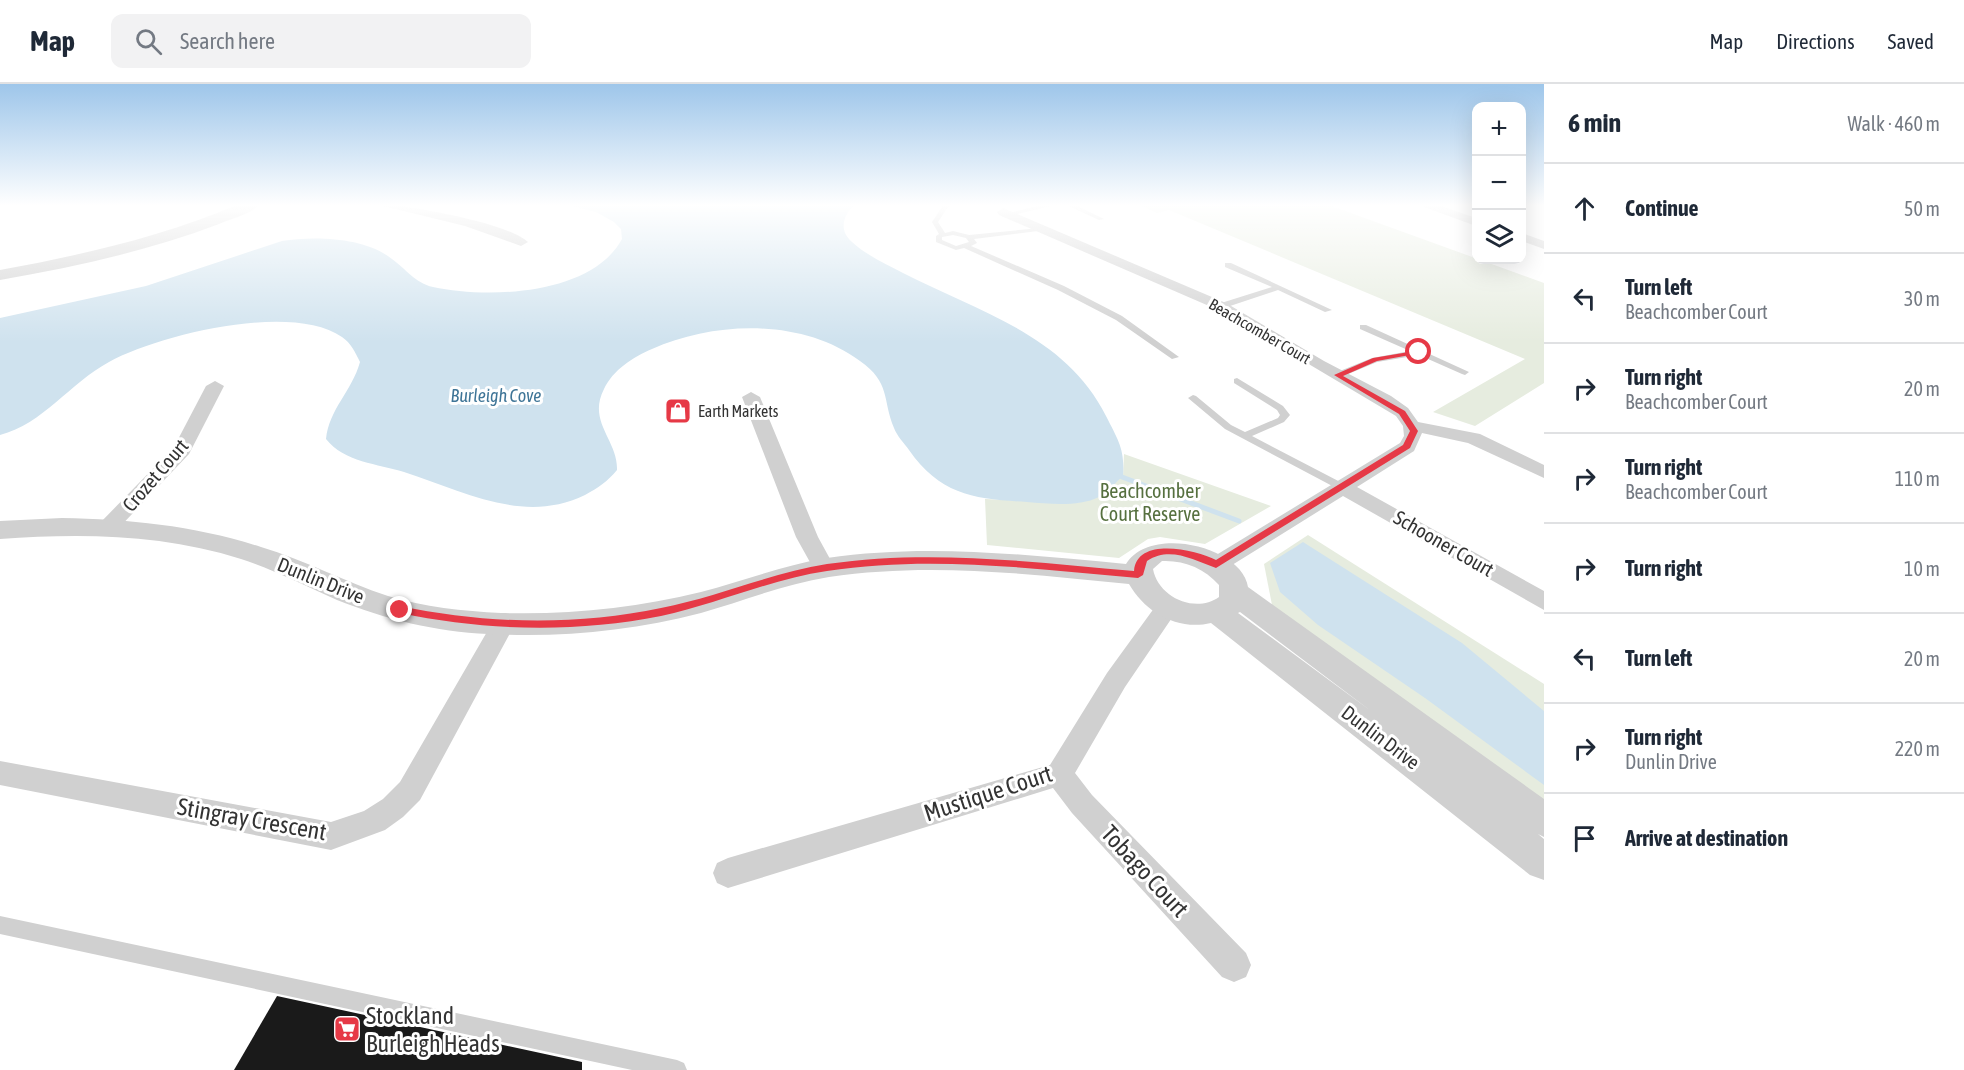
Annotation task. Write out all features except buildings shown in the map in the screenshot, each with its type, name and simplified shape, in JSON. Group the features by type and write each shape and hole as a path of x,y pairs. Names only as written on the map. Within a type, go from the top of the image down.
{"street":[{"path":"0,275 69,263 122,250"},
{"name":"Beachcomber Court","path":"1088,250 1221,306 1395,406 1412,426"},
{"name":"Crozet Court","path":"107,528 182,450 216,386"},
{"path":"751,398 807,537 824,568"},
{"path":"1226,559 1233,583 1227,603 1194,614 1168,606 1148,592 1138,575 1139,566 1144,559 1163,551 1226,559 1407,447 1413,436 1412,426 1473,438 1544,472"},
{"name":"Schooner Court","path":"1342,487 1387,510 1544,602"},
{"name":"Dunlin Drive","path":"0,530 107,528 182,537 214,543 285,564 365,599 400,610 437,617 503,624 575,623 660,612 824,568 883,560 933,559 1138,575"},
{"name":"Dunlin Drive","path":"1227,603 1544,820"},
{"name":"Dunlin Drive","path":"1227,603 1544,862"},
{"name":"Mustique Court","path":"728,873 1059,774 1116,680 1168,606"},
{"name":"Stingray Crescent","path":"0,773 331,836 358,830 397,806 410,791 503,624"},
{"name":"Tobago Court","path":"1059,774 1082,804 1234,965"}],"lane":[{"path":"974,250 1061,288 1119,318 1175,357"},
{"path":"1228,265 1328,310"},
{"path":"1221,306 1278,288"},
{"path":"1363,327 1465,372"},
{"path":"1338,375 1375,360 1419,352"},
{"path":"1238,381 1280,408 1285,415 1281,420 1244,436"},
{"path":"1193,398 1222,422 1244,436 1342,487"},
{"path":"0,925 677,1070"}],"green space":[{"path":"1265,250 1453,250 1472,257 1472,264 1492,264 1544,283 1544,383 1475,426 1433,412 1525,359"},
{"name":"Beachcomber Court Reserve","path":"1124,454 1271,506 1205,544 1160,537 1148,539 1119,558 987,545 985,499 1077,503 1099,496 1123,476"},
{"path":"1308,535 1544,684 1544,805 1272,605 1264,564"}],"water":[{"name":"Burleigh Cove","path":"255,250 377,250 427,285 456,291 482,292 510,292 564,282 588,272 608,258 614,250 863,250 903,273 1017,328 1044,345 1068,365 1089,388 1114,432 1122,451 1123,476 1099,497 1073,504 992,499 961,492 934,477 921,465 897,434 881,384 870,369 837,347 812,337 758,328 703,333 677,340 645,352 624,365 604,389 599,411 613,449 617,470 610,478 585,495 562,503 539,507 516,506 471,496 404,472 362,461 333,447 326,439 331,418 352,382 360,362 350,345 342,337 319,327 291,322 259,322 225,326 191,333 131,352 95,371 30,422 0,435 0,318 146,286"},
{"path":"1303,542 1462,643 1544,711 1544,785 1425,698 1318,625 1280,592 1270,563"}],"waterway":[{"path":"1122,477 1239,521"}],"place":[{"name":"Earth Markets","path":"678,411"},
{"name":"Stockland Burleigh Heads","path":"347,1029"}],"route":[{"path":"400,610 437,617 503,624 530,625 616,619 700,603 778,579 824,568 883,560 964,560 1138,575 1139,566 1144,559 1163,551 1176,551 1190,553 1216,565 1407,447 1414,431 1402,412 1385,400 1338,375 1375,360 1419,352"}]}
